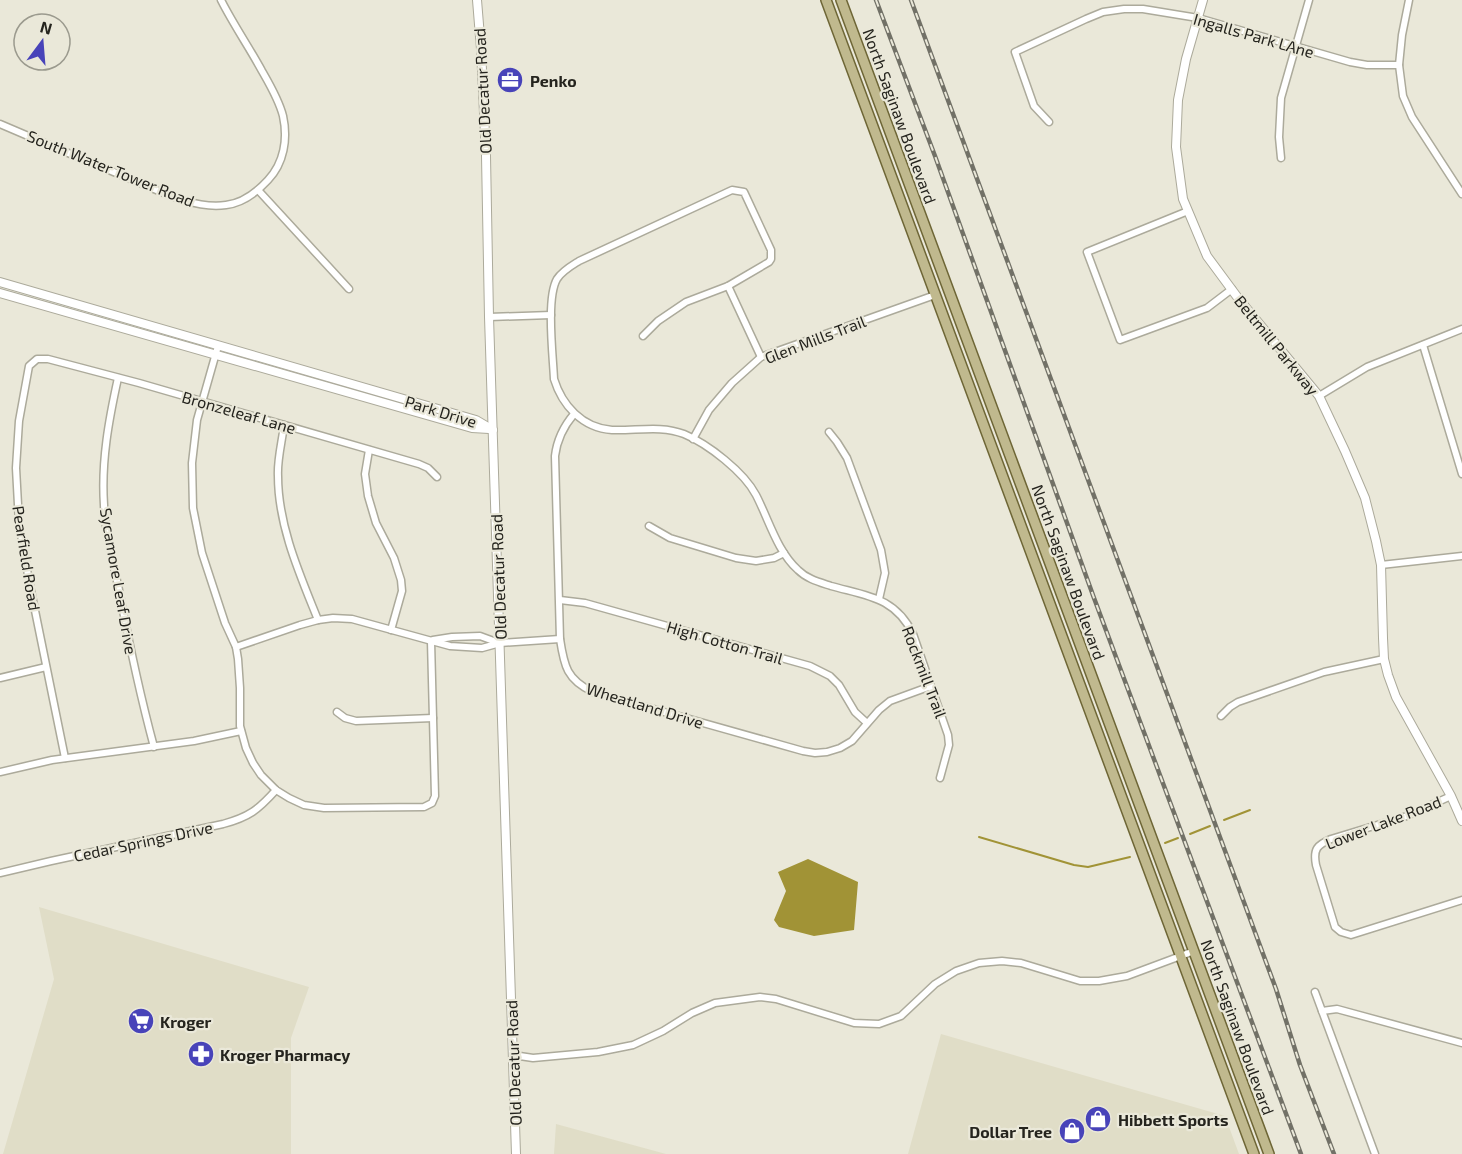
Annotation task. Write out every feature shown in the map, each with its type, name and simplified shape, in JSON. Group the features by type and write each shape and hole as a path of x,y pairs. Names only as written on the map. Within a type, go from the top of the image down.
{"main road":[{"name":"North Saginaw Boulevard","path":"826,0 1254,1154"},
{"name":"North Saginaw Boulevard","path":"841,0 1269,1154"}],"street":[{"name":"South Water Tower Road","path":"0,124 194,203 208,206 238,202 258,190 276,171 284,150 285,133 283,115 273,90 221,0"},
{"name":"Old Decatur Road","path":"477,0 485,144 516,1154"},
{"name":"Beltmill Parkway","path":"1203,0 1186,59 1178,100 1176,147 1182,199 1207,256 1319,396 1345,451 1365,498 1377,541 1381,565 1384,659 1388,675 1396,697 1451,796 1462,821"},
{"path":"1281,158 1279,137 1281,99 1309,0"},
{"path":"1409,0 1402,35 1400,65 1403,96 1412,117 1462,194"},
{"name":"Ingalls Park LAne","path":"1049,122 1034,106 1016,52 1103,12 1143,9 1198,18 1350,62 1367,65 1400,65"},
{"path":"258,190 349,289"},
{"name":"Rockmill Trail","path":"728,286 756,271 771,259 771,250 744,192 732,190 579,261 561,273 552,293 554,379 558,391 563,402 574,414 596,426 609,430 669,430 693,439 713,452 749,482 784,554 800,572 810,579 879,599 891,605 908,623 913,634 948,735 948,745 940,778"},
{"path":"1188,211 1087,252 1119,340 1207,308 1232,289"},
{"name":"Park Drive","path":"0,282 472,428 493,430"},
{"path":"643,336 658,321 686,302 728,286 761,357"},
{"name":"Park Drive","path":"0,292 216,350"},
{"name":"Glen Mills Trail","path":"693,439 709,410 732,382 761,357 935,295"},
{"path":"489,317 551,315"},
{"path":"1319,396 1367,367 1462,329"},
{"path":"1423,345 1462,474"},
{"path":"216,350 197,420 192,464 193,508 202,553 225,623 236,647 240,669 241,731 246,748 261,776 276,790 304,805 324,808 424,807 432,803 435,796 431,641"},
{"name":"Bronzeleaf Lane","path":"37,358 48,359 201,401 419,464 428,468 437,477"},
{"name":"Pearfield Road","path":"37,358 29,366 20,421 16,468 19,523 65,758"},
{"name":"Sycamore Leaf Drive","path":"118,378 109,417 104,460 104,506 121,603 154,747"},
{"name":"Wheatland Drive","path":"574,414 558,439 555,456 560,639 563,660 570,675 582,687 593,692 815,753 840,748 852,741 890,701 931,686"},
{"path":"284,425 278,476 281,513 318,620"},
{"path":"829,432 847,458 881,550 885,573 879,599"},
{"path":"369,450 365,474 368,496 376,523 394,558 401,580 402,591 391,630"},
{"path":"649,526 670,538 736,558 756,561 784,554"},
{"path":"1381,565 1462,556"},
{"name":"High Cotton Trail","path":"560,600 585,603 810,666 830,676 855,712 867,723"},
{"path":"236,647 300,625 333,618 352,619 450,646 482,648 500,643 560,639"},
{"path":"431,641 452,637 480,636 500,643"},
{"path":"1221,716 1238,702 1324,672 1384,659"},
{"path":"0,678 46,667"},
{"path":"337,712 345,718 356,721 433,718"},
{"path":"0,772 65,758 194,741 241,731"},
{"name":"Cedar Springs Drive","path":"0,873 239,820 263,804 276,790"},
{"name":"Lower Lake Road","path":"1451,796 1407,816 1331,838 1316,848 1314,856 1335,927 1351,935 1462,900"},
{"path":"513,1055 533,1058 598,1052 633,1045 715,1003 760,997 776,999 854,1023 879,1024 901,1016 935,984 956,971 979,963 1002,961 1021,963 1080,981 1098,981 1127,976 1194,951"},
{"path":"1315,992 1375,1154"},
{"path":"1322,1011 1338,1009 1462,1043"}],"shaded area":[{"path":"808,859 858,882 854,930 814,936 779,927 774,920 786,891 778,872"},
{"path":"39,907 309,987 291,1038 291,1154 3,1154 54,979"},
{"path":"941,1034 1225,1116 1239,1154 908,1154"},
{"path":"556,1124 666,1154 554,1154"}],"waterway":[{"path":"1224,820 1250,810"},
{"path":"1190,834 1210,826"},
{"path":"979,837 1088,867 1130,857"},
{"path":"1165,843 1178,838"}],"railway":[{"path":"876,0 935,156 1094,598 1301,1154"},
{"path":"911,0 1276,989 1300,1065 1334,1154"}],"place":[{"name":"Penko","path":"510,80"},
{"name":"Kroger","path":"141,1021"},
{"name":"Kroger Pharmacy","path":"201,1054"},
{"name":"Hibbett Sports","path":"1098,1119"},
{"name":"Dollar Tree","path":"1072,1131"}]}
